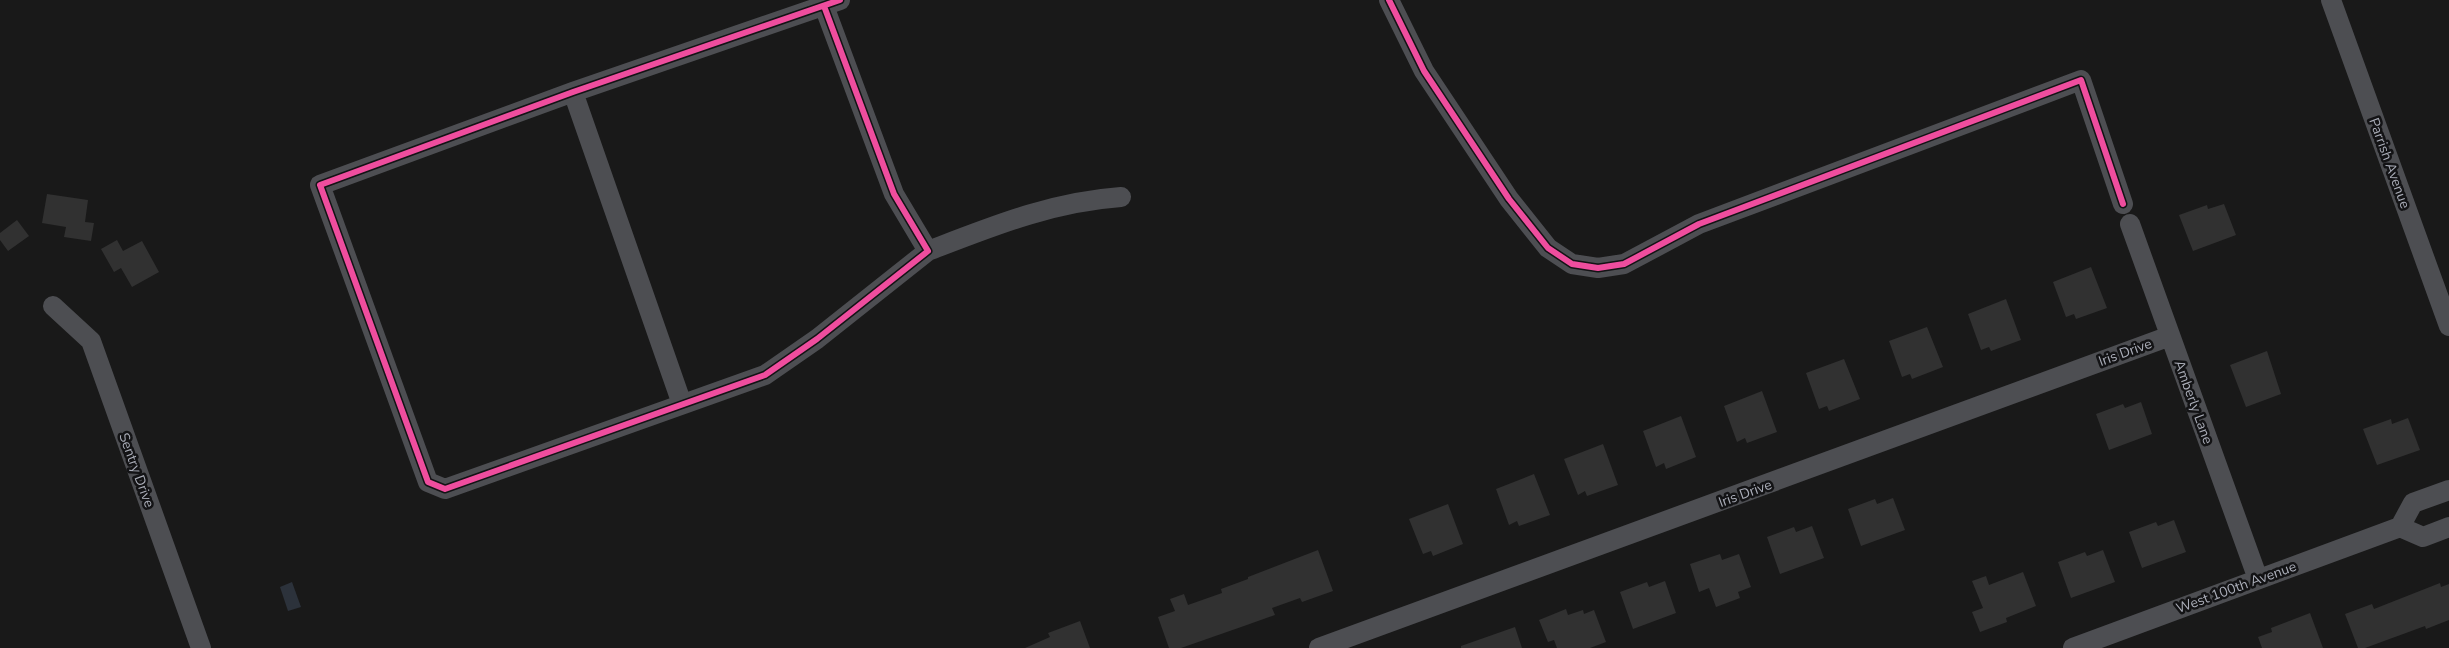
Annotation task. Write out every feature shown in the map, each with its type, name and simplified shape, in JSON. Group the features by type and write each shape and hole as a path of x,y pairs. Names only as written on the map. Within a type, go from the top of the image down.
{"street":[{"path":"1389,0 1424,71 1509,199 1548,248 1572,264 1598,268 1624,264 1700,224 2081,80 2123,204"},
{"name":"Parrish Avenue","path":"2332,0 2449,326"},
{"path":"928,251 894,194 832,3 574,92 320,185 428,482 445,489 765,375 817,339 928,251 1017,217 1086,199 1121,197"},
{"path":"574,92 682,404"},
{"name":"Amberly Lane","path":"2130,224 2258,579"},
{"name":"Sentry Drive","path":"53,306 91,341 202,648"},
{"name":"Iris Drive","path":"1319,648 2170,336"},
{"path":"2449,490 2413,503 2400,526 2423,537 2449,527"},
{"name":"West 100th Avenue","path":"2073,648 2400,526"}],"shaded area":[{"path":"292,582 301,607 288,611 280,587"}],"building":[{"path":"47,194 88,200 85,222 94,223 91,241 64,237 66,227 42,223"},
{"path":"2224,204 2236,235 2193,251 2179,215 2207,205 2208,209"},
{"path":"17,220 29,236 8,251 0,240 0,233"},
{"path":"117,240 123,251 142,241 159,272 132,287 121,268 114,272 101,249"},
{"path":"2091,267 2107,308 2076,319 2074,314 2066,317 2053,282"},
{"path":"2006,299 2021,340 1991,351 1989,347 1981,350 1968,314"},
{"path":"1927,327 1943,367 1912,379 1910,374 1902,377 1889,341"},
{"path":"2267,351 2281,394 2246,407 2230,365"},
{"path":"1844,359 1860,399 1829,411 1827,406 1819,409 1806,373"},
{"path":"1762,391 1777,432 1747,443 1745,438 1737,442 1724,406"},
{"path":"2141,402 2152,434 2109,450 2096,414 2123,404 2125,408"},
{"path":"1681,416 1696,457 1666,469 1664,463 1656,467 1643,431"},
{"path":"2408,418 2420,450 2377,465 2363,429 2391,419 2392,424"},
{"path":"1603,444 1618,485 1587,496 1585,491 1578,495 1564,459"},
{"path":"1534,474 1550,515 1519,526 1517,521 1509,525 1496,489"},
{"path":"1893,498 1905,530 1861,546 1848,509 1875,499 1877,504"},
{"path":"1448,504 1463,544 1433,556 1431,551 1423,554 1409,519"},
{"path":"2174,520 2186,552 2142,568 2129,532 2156,522 2158,526"},
{"path":"1812,526 1824,558 1780,574 1767,537 1794,527 1796,532"},
{"path":"1318,550 1333,591 1302,602 1300,598 1272,608 1275,615 1181,648 1169,648 1158,617 1175,611 1170,599 1184,594 1188,605 1222,593 1221,589 1248,579 1248,577"},
{"path":"2103,550 2115,582 2071,598 2058,562 2085,552 2087,556"},
{"path":"1720,554 1722,560 1739,554 1751,587 1738,592 1740,598 1716,607 1709,588 1699,592 1690,564"},
{"path":"2023,572 2036,606 2006,618 2007,622 1980,632 1972,612 1983,608 1972,581 1986,576 1989,585"},
{"path":"1665,581 1676,613 1633,629 1620,592 1647,582 1649,587"},
{"path":"2440,583 2441,587 2449,584 2449,620 2426,629 2425,626 2365,648 2358,648 2345,614 2372,604 2374,609"},
{"path":"1566,609 1568,615 1583,610 1584,614 1594,610 1606,642 1590,648 1557,648 1554,640 1548,642 1539,620"},
{"path":"2310,613 2323,648 2262,648 2258,637 2272,632 2271,628"},
{"path":"1080,621 1090,648 1025,648 1050,637 1048,633"},
{"path":"1515,627 1522,648 1461,648 1461,646"}],"cycle path":[{"path":"824,6 894,194 928,251 817,339 765,375 445,489 428,482 320,185 573,92 840,0"},
{"path":"1389,0 1424,71 1509,199 1548,248 1572,264 1598,268 1624,264 1699,224 2081,80 2123,204"}]}
